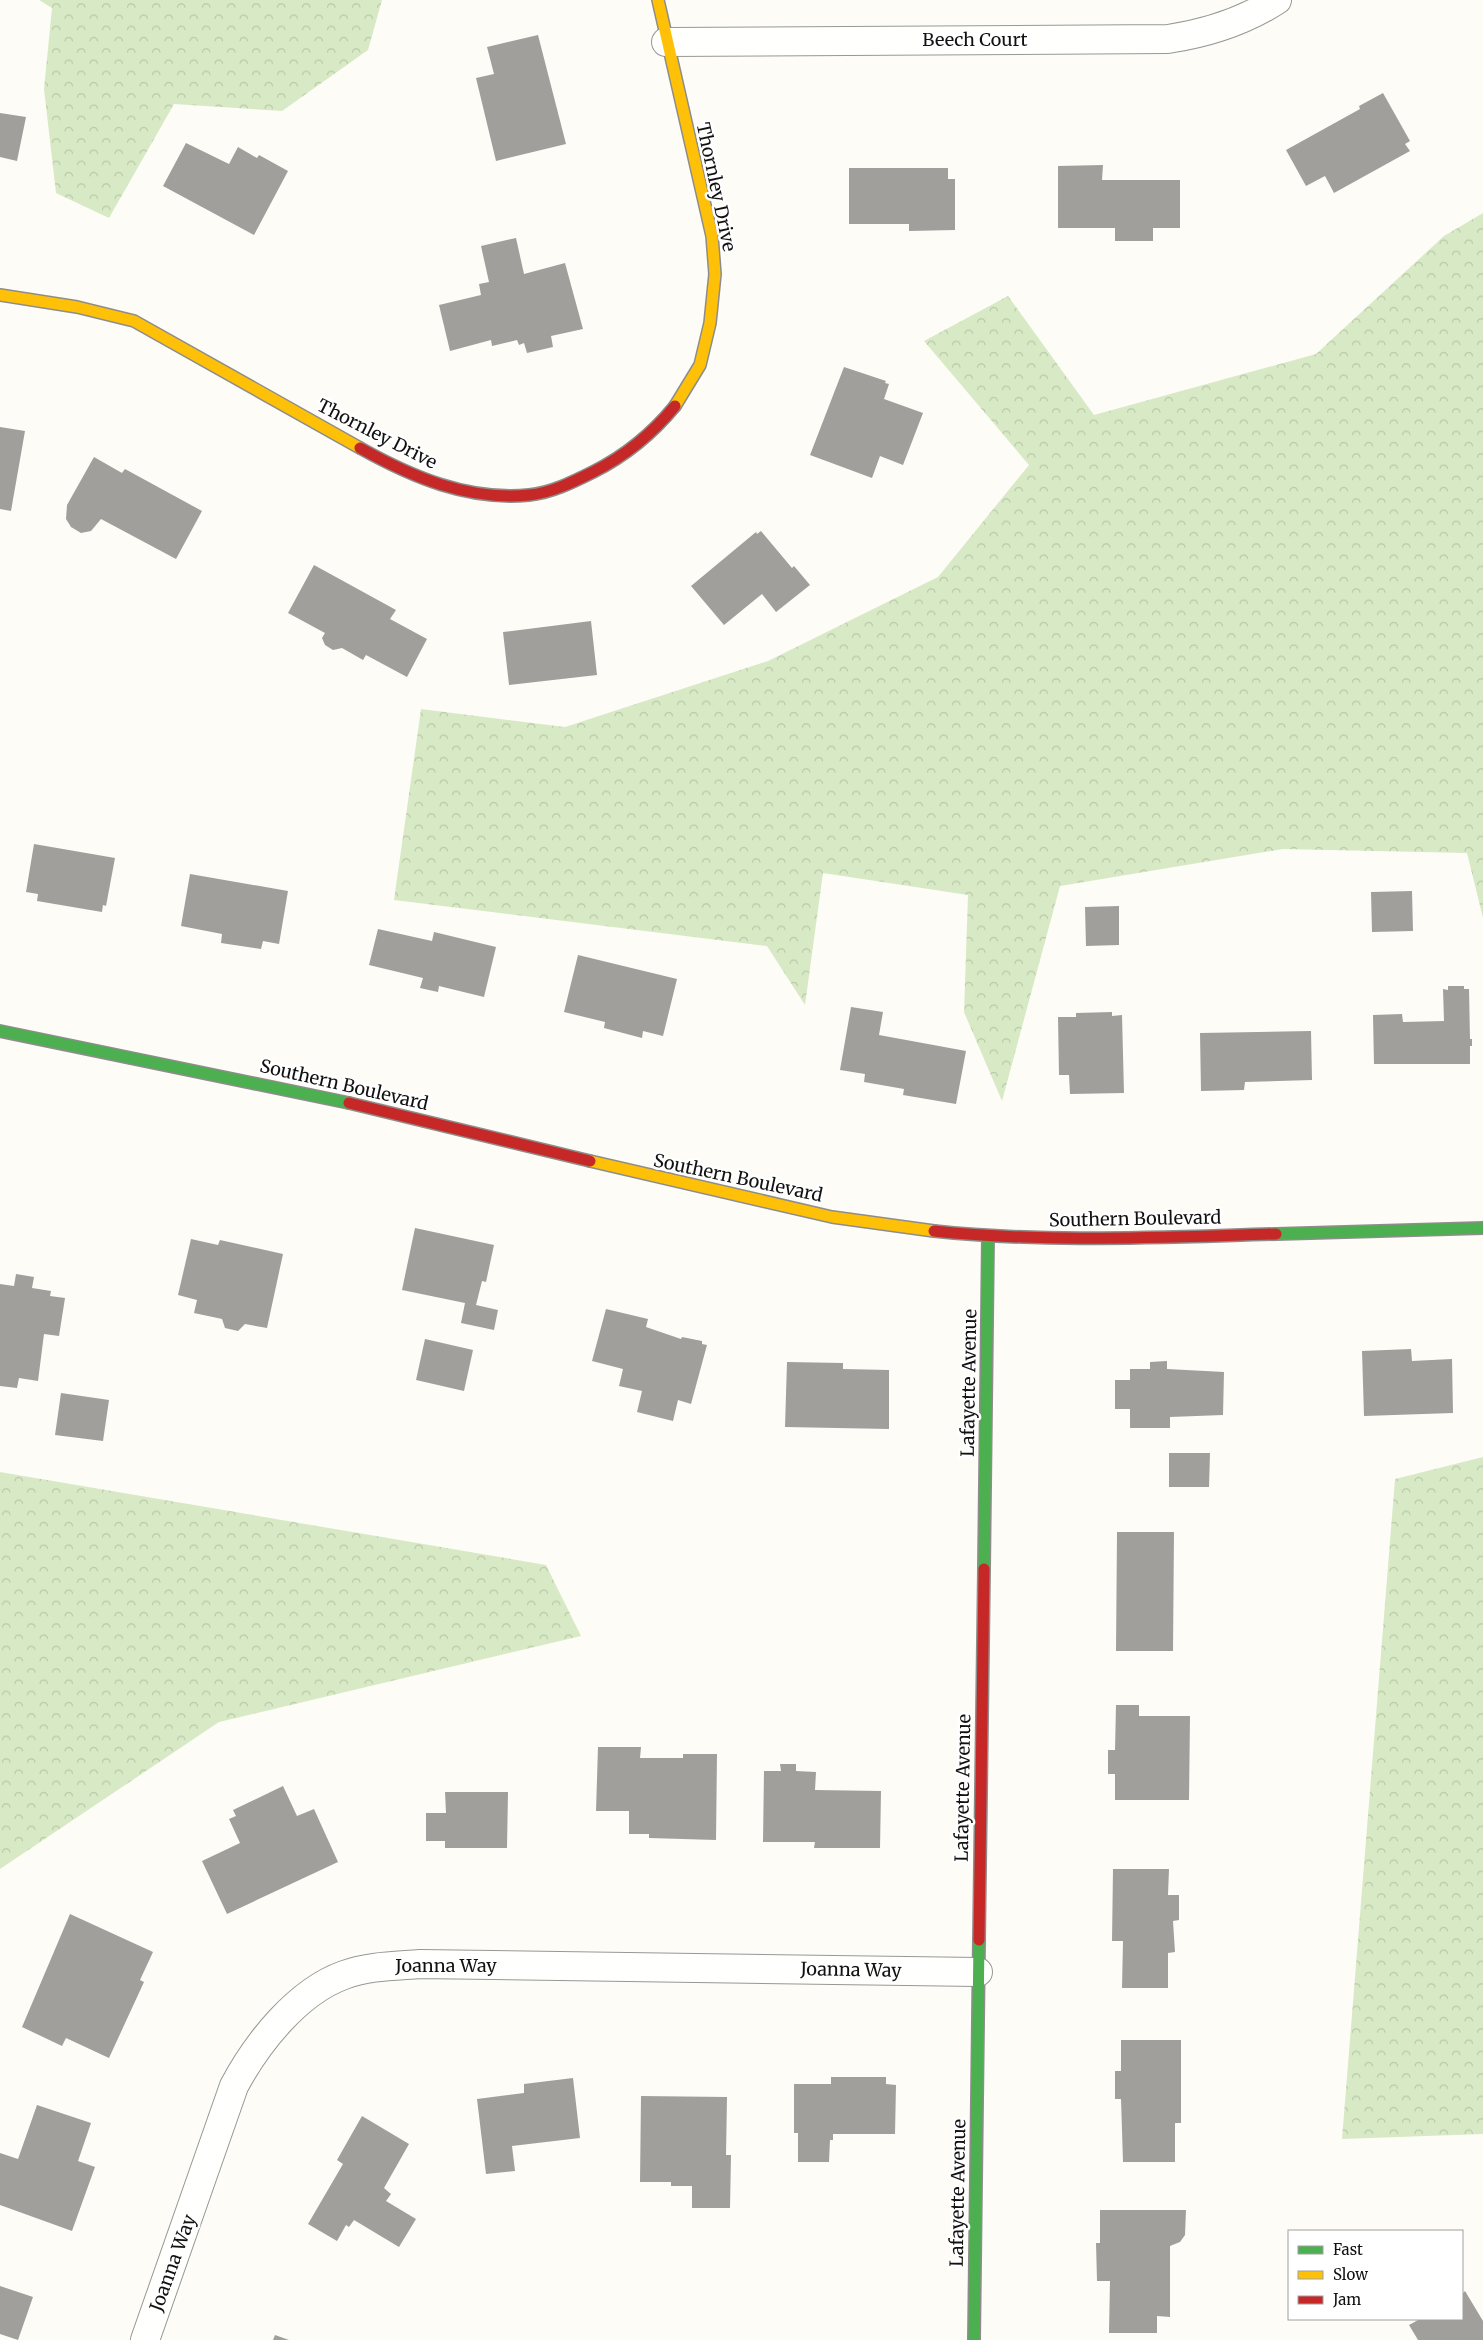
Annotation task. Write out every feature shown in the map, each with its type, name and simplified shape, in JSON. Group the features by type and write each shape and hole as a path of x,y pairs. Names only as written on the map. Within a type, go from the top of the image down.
{"street":[{"name":"Thornley Drive","path":"0,295 77,306 134,321 391,465 444,486 490,495 530,495 567,485 609,464 644,440 674,407 700,365 710,323 715,274 712,236 666,42 658,0"},
{"name":"Beech Court","path":"666,42 1168,38 1204,33 1230,24 1261,10 1277,0"},
{"name":"Southern Boulevard","path":"0,1031 345,1102 618,1170 813,1213 904,1228 988,1237 1108,1238 1483,1228"},
{"name":"Lafayette Avenue","path":"974,2340 988,1237"},
{"name":"Joanna Way","path":"145,2340 234,2086 245,2066 268,2035 314,1990 345,1974 383,1966 420,1964 978,1972"}],"green space":[{"path":"39,0 382,0 368,50 282,111 174,104 109,218 56,193 44,89 52,8"},
{"path":"1483,213 1483,918 1467,853 1283,849 1060,886 1002,1101 964,1012 968,895 823,873 805,1005 767,946 394,900 421,709 565,727 768,661 938,577 1029,465 924,341 1008,296 1094,415 1316,354 1444,236"},
{"path":"1483,1457 1483,2134 1342,2139 1395,1479"},
{"path":"0,1472 546,1565 581,1636 219,1722 0,1869"}],"building":[{"path":"538,35 566,144 496,161 476,78 494,74 487,47"},
{"path":"1383,93 1410,141 1405,144 1410,151 1334,193 1325,176 1306,186 1286,150 1360,109 1359,106"},
{"path":"0,113 26,117 17,161 0,157"},
{"path":"186,143 229,164 238,147 257,158 259,155 288,171 254,235 163,186"},
{"path":"1103,165 1102,180 1180,180 1180,228 1153,228 1153,241 1115,241 1115,228 1058,228 1058,166"},
{"path":"849,168 948,168 948,179 955,179 955,230 909,231 909,224 849,224"},
{"path":"516,238 524,274 565,263 583,329 551,336 553,347 527,353 524,343 519,345 517,340 492,346 491,340 450,351 439,305 481,295 479,284 489,282 481,246"},
{"path":"844,367 886,381 885,383 889,384 884,399 923,413 903,465 880,456 872,478 810,455"},
{"path":"0,427 25,431 11,511 0,509"},
{"path":"94,457 122,473 125,469 202,511 176,559 101,519 91,531 81,533 71,527 66,519 67,505"},
{"path":"761,531 792,568 794,566 810,585 776,612 762,594 724,625 691,586 756,532 757,534"},
{"path":"314,565 396,610 390,619 427,639 407,677 366,655 363,660 342,648 333,650 325,645 322,638 325,633 288,613"},
{"path":"591,621 597,675 509,685 503,632"},
{"path":"34,844 115,858 106,906 103,905 102,912 37,901 38,894 26,892"},
{"path":"190,874 288,891 279,944 263,941 261,949 221,943 222,934 181,926"},
{"path":"1412,891 1413,931 1372,932 1371,892"},
{"path":"1119,906 1119,945 1086,946 1085,907"},
{"path":"378,929 432,941 434,932 496,947 484,997 439,986 438,992 420,988 423,978 369,965"},
{"path":"578,955 677,979 663,1036 643,1031 642,1038 604,1028 605,1022 564,1012"},
{"path":"1448,986 1464,986 1464,989 1469,989 1470,1039 1472,1039 1470,1064 1374,1064 1373,1015 1402,1014 1403,1022 1444,1021 1443,989 1448,990"},
{"path":"851,1007 883,1012 879,1035 966,1051 956,1104 903,1095 904,1089 864,1082 865,1074 840,1070"},
{"path":"1112,1012 1112,1016 1122,1015 1124,1093 1070,1094 1069,1075 1059,1075 1058,1017 1076,1017 1076,1013"},
{"path":"1311,1031 1312,1080 1245,1082 1244,1090 1201,1091 1200,1033"},
{"path":"415,1228 494,1245 486,1282 482,1281 476,1305 498,1310 494,1330 461,1323 465,1303 402,1290"},
{"path":"191,1239 218,1245 220,1240 283,1254 267,1328 245,1324 238,1331 225,1328 222,1319 194,1313 197,1300 178,1295"},
{"path":"16,1274 34,1277 32,1288 51,1291 50,1296 65,1298 59,1336 44,1334 38,1381 19,1378 17,1388 0,1386 0,1284 14,1286"},
{"path":"606,1309 648,1319 646,1327 681,1339 682,1337 702,1341 702,1344 707,1345 691,1404 678,1400 673,1421 637,1412 642,1391 619,1386 623,1369 592,1361"},
{"path":"425,1339 473,1350 464,1391 416,1380"},
{"path":"1411,1349 1412,1361 1452,1359 1453,1413 1364,1416 1362,1351"},
{"path":"1167,1361 1167,1369 1224,1372 1223,1415 1170,1417 1170,1428 1130,1428 1130,1409 1115,1409 1115,1380 1130,1380 1130,1369 1150,1369 1150,1362"},
{"path":"787,1362 843,1363 843,1369 889,1370 889,1429 785,1427"},
{"path":"61,1393 109,1400 103,1441 55,1435"},
{"path":"1169,1453 1210,1453 1209,1487 1169,1487"},
{"path":"1117,1532 1174,1532 1173,1651 1116,1651"},
{"path":"1116,1705 1139,1705 1139,1716 1190,1716 1189,1800 1115,1800 1115,1774 1108,1774 1108,1750 1115,1750"},
{"path":"598,1747 641,1747 640,1758 683,1758 683,1754 717,1754 716,1840 649,1838 649,1834 629,1834 629,1811 596,1811"},
{"path":"780,1764 796,1764 796,1771 816,1772 815,1790 881,1791 880,1848 814,1848 815,1842 763,1842 764,1771 781,1771"},
{"path":"283,1786 297,1816 314,1809 338,1862 227,1914 202,1861 240,1843 229,1819 236,1816 233,1810"},
{"path":"445,1792 508,1792 507,1848 445,1848 445,1841 426,1841 426,1813 446,1813"},
{"path":"1113,1869 1169,1869 1168,1895 1179,1895 1179,1920 1173,1921 1175,1952 1168,1953 1168,1988 1122,1988 1123,1941 1112,1941"},
{"path":"70,1914 153,1952 140,1980 144,1982 109,2058 66,2038 62,2046 22,2027"},
{"path":"1121,2040 1181,2040 1181,2123 1175,2123 1175,2162 1123,2162 1121,2099 1115,2099 1115,2071 1121,2071"},
{"path":"831,2077 886,2077 886,2084 896,2085 895,2134 833,2134 833,2140 830,2140 829,2162 798,2162 798,2133 794,2133 794,2084 831,2084"},
{"path":"573,2078 580,2138 512,2146 515,2171 486,2174 477,2099 524,2093 524,2084"},
{"path":"641,2096 727,2097 726,2155 731,2155 730,2208 692,2208 692,2186 671,2186 671,2182 640,2182"},
{"path":"37,2105 91,2123 78,2161 95,2167 72,2231 0,2205 0,2153 18,2159"},
{"path":"362,2116 409,2144 384,2188 391,2194 386,2201 416,2219 399,2247 354,2220 349,2227 346,2225 337,2241 308,2224 343,2164 337,2160"},
{"path":"1100,2210 1186,2210 1185,2235 1180,2242 1170,2246 1170,2317 1157,2316 1157,2333 1109,2333 1110,2281 1097,2281 1096,2243 1100,2243"},
{"path":"0,2286 33,2297 18,2340 0,2334"},
{"path":"1465,2291 1483,2321 1483,2340 1418,2340 1409,2325 1418,2320 1463,2320 1463,2293"},
{"path":"275,2335 289,2340 273,2340"}],"traffic: fast":[{"path":"0,1031 349,1103"},
{"path":"1276,1234 1483,1228"},
{"path":"984,1569 988,1237"},
{"path":"974,2340 979,1940"}],"traffic: slow":[{"path":"658,0 712,236 715,274 710,323 700,365 675,406"},
{"path":"0,295 77,307 134,321 360,448"},
{"path":"590,1161 832,1217 934,1231"}],"traffic: jam":[{"path":"360,448 380,459 441,485 484,494 506,496 529,495 562,486 616,459 647,435 675,406"},
{"path":"349,1103 590,1161"},
{"path":"934,1231 976,1235 1062,1238 1147,1238 1276,1234"},
{"path":"979,1940 984,1569"}]}
